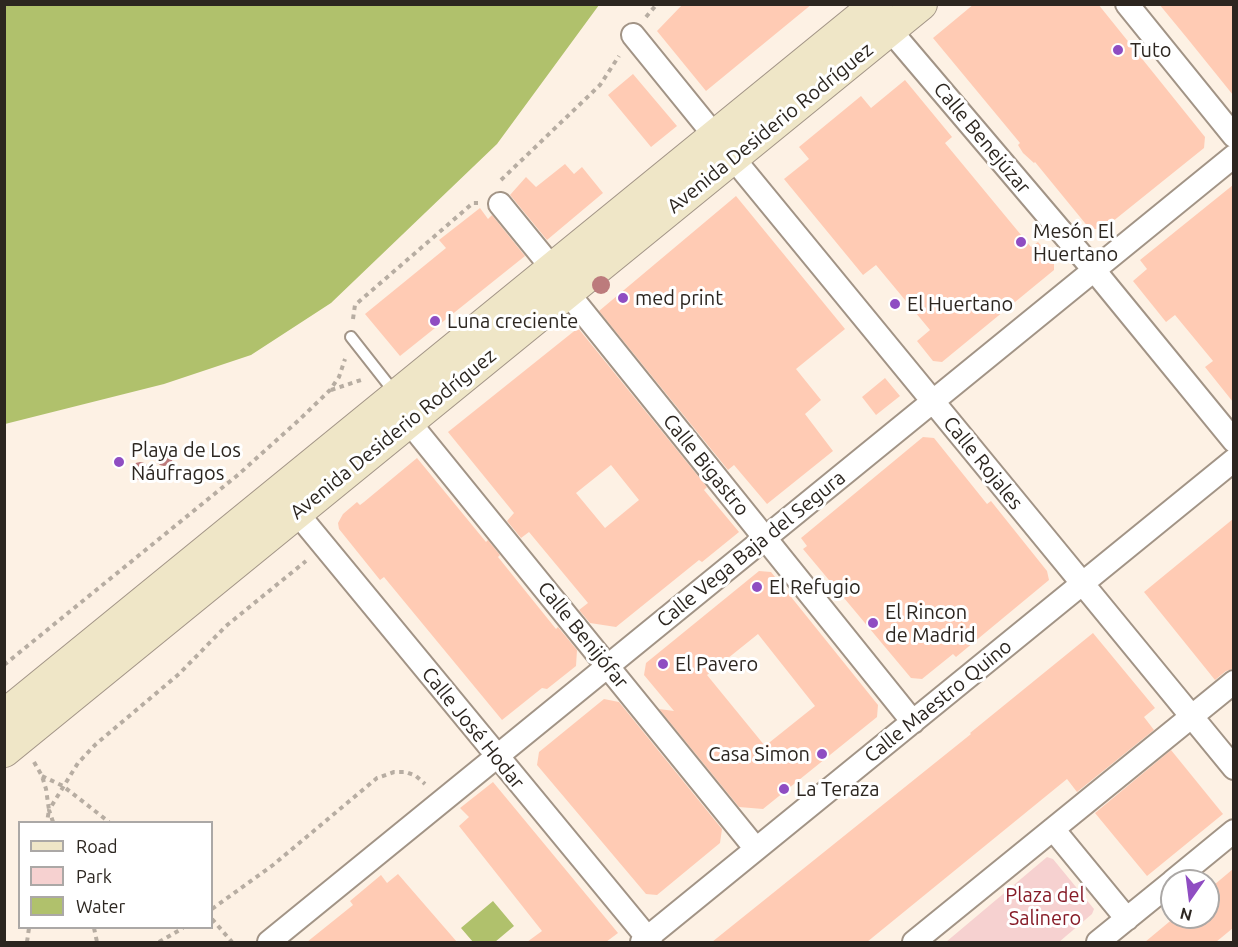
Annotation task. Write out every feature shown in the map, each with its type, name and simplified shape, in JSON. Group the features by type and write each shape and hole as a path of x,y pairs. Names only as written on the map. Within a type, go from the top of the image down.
{"street":[{"name":"Avenida Desiderio Rodríguez","path":"4,716 403,409 724,147 877,12 921,4"},
{"path":"1127,4 1233,136"},
{"name":"Calle Benejúzar","path":"877,12 1094,270 1233,441"},
{"name":"Calle Rojales","path":"633,35 1233,768"},
{"name":"Calle Vega Baja del Segura","path":"268,942 1233,156"},
{"name":"Calle Bigastro","path":"500,204 913,722"},
{"name":"Avenida Desiderio Rodríguez","path":"19,755 297,513 403,409"},
{"name":"Calle Benijófar","path":"403,409 756,849"},
{"name":"Calle Maestro Quino","path":"647,941 756,849 1233,460"},
{"name":"Calle José Hodar","path":"297,513 647,941"},
{"path":"914,942 1233,682"},
{"path":"1053,829 1127,919"},
{"path":"1187,869 1233,831"},
{"path":"1098,942 1160,891"}],"lane":[{"path":"351,337 403,409"}],"path":[{"path":"4,665 239,474 330,390 344,364"},
{"path":"47,821 50,810 63,786 78,763 96,744 180,674 226,626 309,558"},
{"path":"19,755 42,776 63,786 108,821"},
{"path":"213,908 273,865 377,778 394,772 406,772 416,776 428,787"},
{"path":"42,776 53,821"},
{"path":"213,920 232,942"},
{"path":"159,942 180,929"}],"green space":[{"name":"Plaza del Salinero","path":"1047,857 1053,859 1094,909 1092,914 1059,942 946,942"}],"water":[{"path":"4,5 599,5 497,144 331,303 251,355 164,384 5,424"},
{"path":"493,901 514,926 495,942 473,942 461,928"}],"building":[{"path":"683,4 812,4 706,91 657,31"},
{"path":"974,4 1098,4 1205,137 1204,148 1102,230 1089,228 1035,162 1023,153 1018,145 1020,143 933,38"},
{"path":"1159,4 1233,4 1233,95 1187,38"},
{"path":"633,74 677,126 651,147 608,95"},
{"path":"905,80 952,137 945,143 1031,247 1038,242 1054,261 1054,270 942,362 933,361 917,341 930,330 876,265 863,275 784,179 809,159 799,147 861,96 871,108"},
{"path":"565,164 574,174 582,167 603,193 547,240 510,195 526,177 536,187"},
{"path":"1233,185 1233,402 1205,367 1213,361 1175,315 1166,322 1133,281 1147,269 1140,260"},
{"path":"736,196 845,329 796,369 821,400 805,414 833,451 767,504 734,465 728,470 599,311"},
{"path":"480,208 488,219 492,215 525,256 400,356 365,314 446,248 439,240"},
{"path":"578,328 707,487 704,490 739,532 702,562 699,560 616,627 590,623 579,610 588,603 529,532 521,538 507,521 514,513 448,432","holes":["611,465 639,500 605,528 576,493"]},
{"path":"885,378 900,396 876,415 862,397"},
{"path":"923,437 934,438 987,504 991,501 1047,571 1049,580 956,657 953,654 922,679 911,678 803,549 807,546 801,538"},
{"path":"417,458 486,542 488,540 500,555 498,557 556,629 558,627 577,650 576,666 547,689 542,688 502,720 384,577 380,580 339,529 338,523 343,514 357,502 360,505 364,502"},
{"path":"1233,519 1233,669 1226,671 1215,680 1144,592"},
{"path":"759,571 771,572 878,705 877,717 763,809 739,807 659,709 674,711 644,675 646,663","holes":["758,634 815,706 765,746 707,675"]},
{"path":"1093,633 1155,708 1144,717 1154,730 1077,792 1067,779 867,942 712,942 971,734"},
{"path":"604,699 619,702 722,829 720,843 657,895 646,894 537,765 539,752"},
{"path":"1171,750 1223,814 1147,876 1095,813"},
{"path":"493,782 618,933 606,942 527,942 542,931 459,826 469,817 460,808"},
{"path":"1233,869 1233,928 1216,942 1145,942 1161,929 1220,929 1220,880"},
{"path":"398,874 457,942 307,942 353,905 350,901 381,875 387,883"}],"place":[{"name":"Tuto","path":"1118,50"},
{"name":"Mesón El Huertano","path":"1021,242"},
{"name":"med print","path":"623,298"},
{"name":"El Huertano","path":"895,304"},
{"name":"Luna creciente","path":"435,321"},
{"name":"Playa de Los Náufragos","path":"119,462"},
{"name":"El Refugio","path":"757,587"},
{"name":"El Rincon de Madrid","path":"873,623"},
{"name":"El Pavero","path":"663,664"},
{"name":"Casa Simon","path":"822,754"},
{"name":"La Teraza","path":"784,789"}]}
